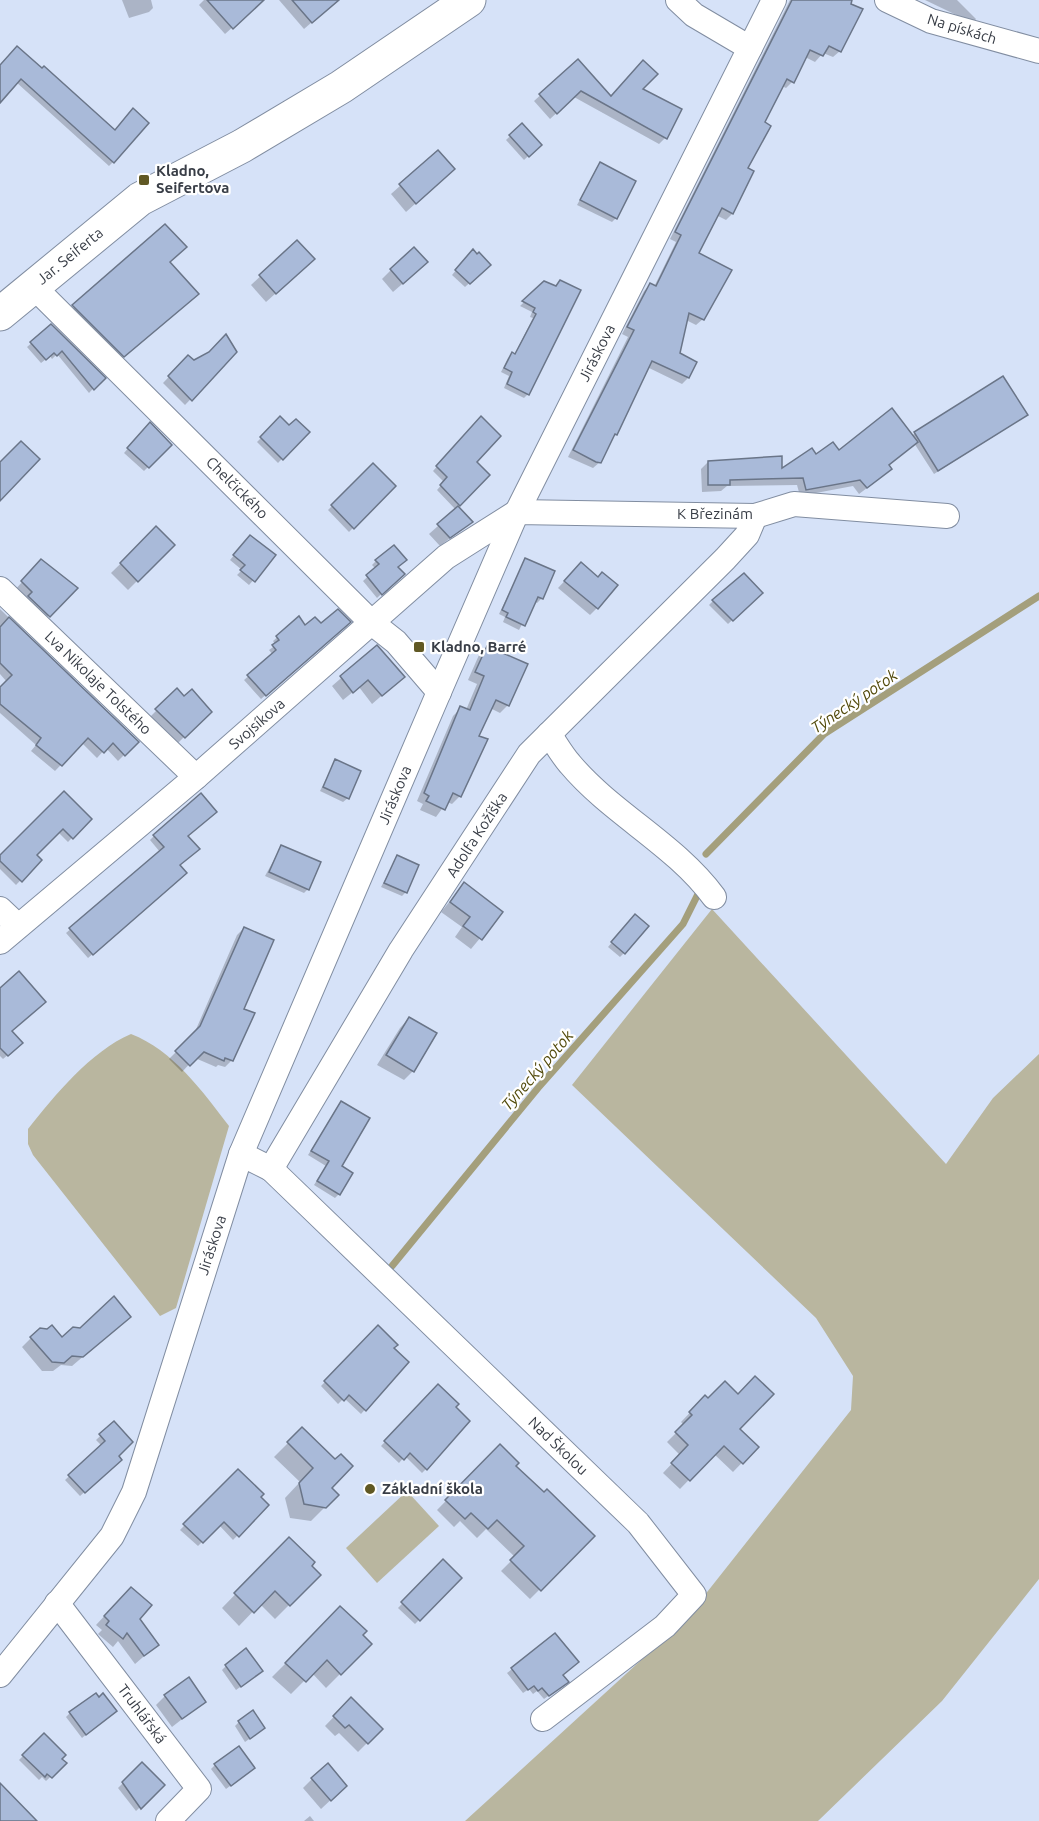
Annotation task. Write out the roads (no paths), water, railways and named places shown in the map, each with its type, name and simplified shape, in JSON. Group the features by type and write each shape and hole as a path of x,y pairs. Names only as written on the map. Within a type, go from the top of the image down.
{"street":[{"name":"Jar. Seiferta","path":"0,314 140,199 242,146 341,87 469,0"},
{"path":"678,0 694,15 750,48"},
{"name":"Jiráskova","path":"0,1675 112,1536 134,1492 241,1154 439,692 517,512 774,0"},
{"name":"Na pískách","path":"887,0 930,21 1039,51"},
{"name":"Chelčického","path":"33,286 372,623 396,642 439,692"},
{"name":"K Březinám","path":"517,512 755,516 794,504 947,516"},
{"name":"Svojsíkova","path":"0,942 196,777 446,557 517,512"},
{"name":"Adolfa Kožíška","path":"272,1169 400,950 529,754 725,559 747,535 755,516"},
{"name":"Lva Nikolaje Tolstého","path":"0,589 196,777"},
{"path":"549,734 569,764 596,790 697,874 714,897"},
{"path":"0,909 18,926"},
{"path":"241,1154 272,1169"},
{"name":"Nad Školou","path":"272,1169 638,1523 694,1595 665,1626 543,1719"},
{"name":"Truhlářská","path":"57,1603 199,1789 168,1821"}],"waterway":[{"name":"Týnecký potok","path":"706,854 824,734 1039,596"},
{"name":"Týnecký potok","path":"392,1266 538,1088 683,924 700,890"}],"place":[{"name":"Kladno, Seifertova","path":"144,180"},
{"name":"Kladno, Barré","path":"419,647"},
{"name":"Základní škola","path":"370,1489"}]}
